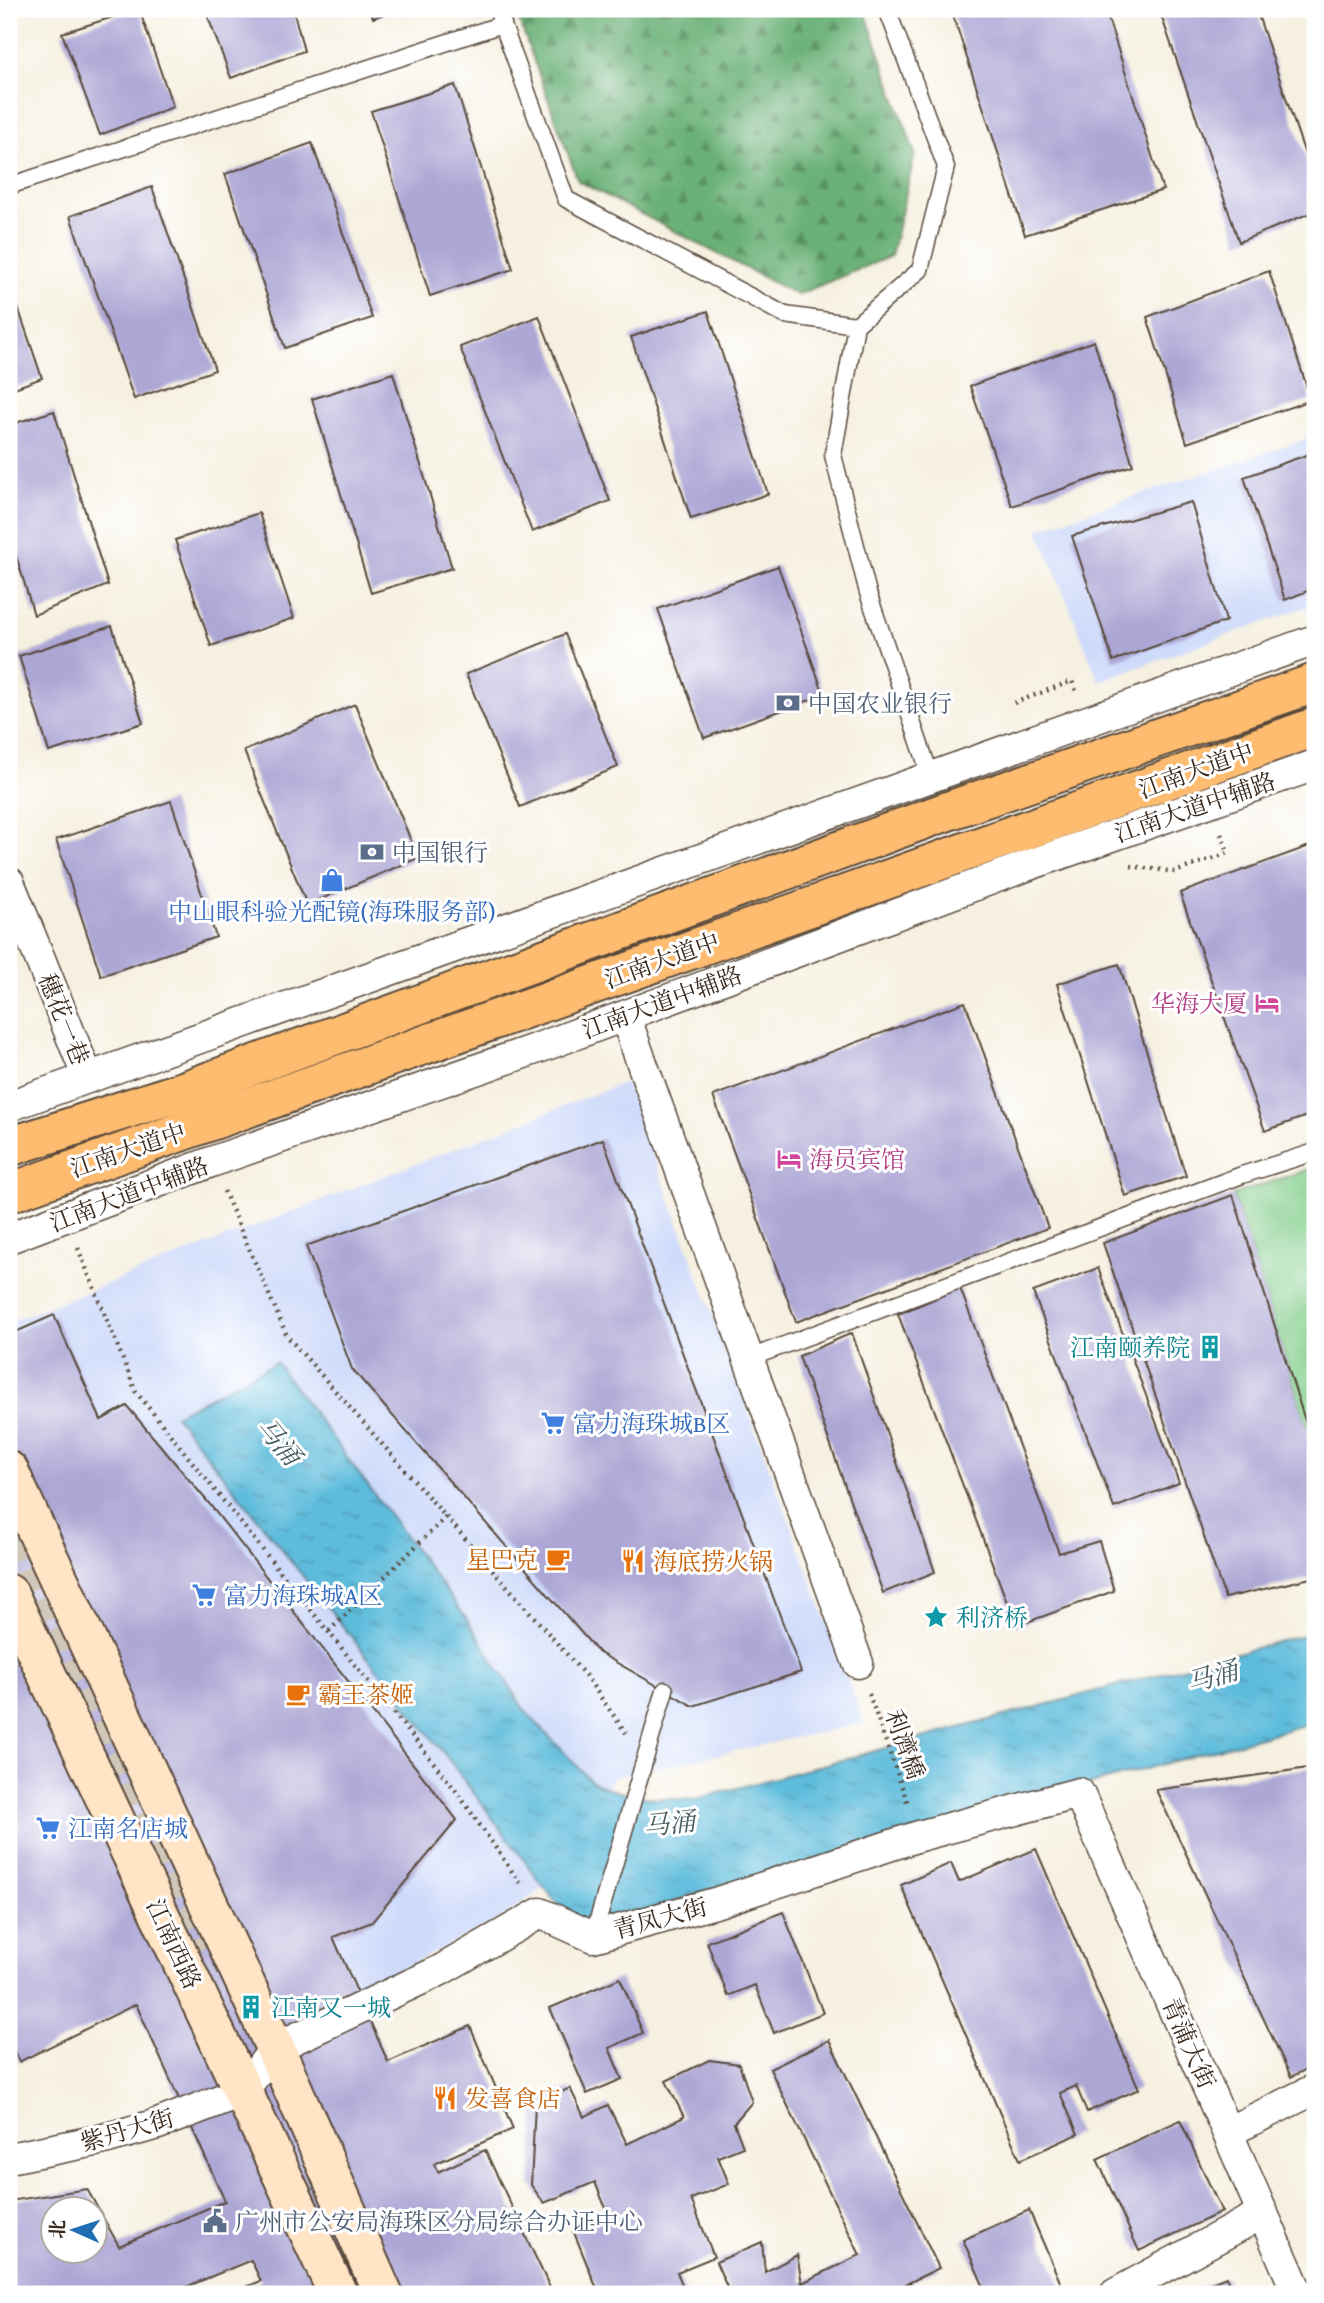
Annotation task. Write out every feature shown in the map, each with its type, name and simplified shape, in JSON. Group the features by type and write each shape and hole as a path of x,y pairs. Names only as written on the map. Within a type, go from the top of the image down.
{"main road":[{"name":"江南大道中","path":"9,1193 188,1109 938,794 1315,683"},
{"name":"江南大道中","path":"9,1147 188,1109 883,880 1315,727"},
{"path":"9,1471 275,2048 383,2294"},
{"name":"江南西路","path":"9,1594 338,2294"}],"street":[{"path":"9,1107 165,1050 938,794 1315,640"},
{"name":"江南大道中辅路","path":"9,1238 211,1162 625,1016 1315,765"},
{"path":"883,880 894,916"},
{"name":"穗花一巷","path":"9,882 88,1077"},
{"path":"625,1016 858,1664"},
{"path":"165,1050 211,1162"},
{"name":"青凤大街","path":"540,1913 594,1931 715,1903 919,1836 1079,1793"},
{"name":"青蒲大街","path":"1079,1793 1298,2294"},
{"path":"243,2091 275,2048 439,1971 540,1913"},
{"path":"1227,2132 1315,2090"},
{"name":"紫丹大街","path":"9,2158 100,2140 158,2124 243,2091"},
{"path":"1115,2294 1263,2213"}],"lane":[{"path":"887,9 946,167 920,270 856,325 833,455 868,593 938,794"},
{"path":"9,186 500,16 566,199 785,315 856,325"},
{"path":"747,1359 1232,1178 1315,1152"},
{"path":"594,1931 664,1689"}],"path":[{"path":"1127,866 1175,872 1228,853"},
{"path":"211,1162 287,1336 585,1675 643,1756"},
{"path":"73,1237 136,1392 457,1791 540,1913"},
{"path":"328,1631 446,1517"},
{"name":"利濟橋","path":"858,1664 919,1836"}],"shaded area":[{"path":"1315,436 1315,604 1099,681 1038,529"},
{"path":"626,1082 864,1723 613,1777 564,1872 504,1917 310,2015 9,1380 9,1322"}],"green space":[{"path":"515,9 864,9 915,154 891,256 797,295 578,181"},
{"path":"1315,1167 1315,1452 1233,1195"}],"water":[{"name":"马涌","path":"276,1362 466,1618 525,1711 591,1781 603,1787 656,1798 697,1799 1315,1632 1315,1722 708,1890 631,1915 600,1920 577,1917 554,1900 446,1756 175,1415"}],"building":[{"path":"139,9 173,107 100,135 62,33"},
{"path":"205,9 293,9 304,51 231,78"},
{"path":"370,9 398,9 373,18"},
{"path":"951,9 1105,9 1163,190 1025,235"},
{"path":"1159,9 1256,9 1315,184 1315,211 1239,242"},
{"path":"1305,9 1315,9 1315,37"},
{"path":"455,85 513,269 430,296 371,111"},
{"path":"312,143 372,318 285,348 225,174"},
{"path":"152,187 215,370 134,399 70,216"},
{"path":"1269,271 1311,400 1187,443 1147,317"},
{"path":"9,281 42,378 9,390"},
{"path":"708,311 768,494 691,519 631,337"},
{"path":"539,316 610,501 532,532 460,347"},
{"path":"1094,341 1133,465 1012,506 970,386"},
{"path":"393,373 452,568 371,593 312,399"},
{"path":"54,411 108,585 34,615 9,532 9,425"},
{"path":"1315,452 1315,588 1285,600 1244,477"},
{"path":"1191,502 1226,621 1113,661 1072,536"},
{"path":"259,513 294,618 211,646 175,540"},
{"path":"778,566 824,695 704,738 658,609"},
{"path":"112,626 143,723 49,752 19,656"},
{"path":"565,634 618,767 520,807 466,674"},
{"path":"355,704 418,858 307,905 244,751"},
{"path":"171,801 216,937 101,976 56,840"},
{"name":"华海大厦","path":"1315,844 1315,1113 1265,1131 1180,893"},
{"path":"1119,964 1186,1176 1125,1196 1057,984"},
{"path":"965,1002 1048,1228 796,1322 713,1096"},
{"name":"富力海珠城B区","path":"603,1139 801,1672 693,1706 598,1652 352,1369 306,1246"},
{"name":"江南颐养院","path":"1233,1195 1315,1452 1315,1577 1225,1598 1103,1243"},
{"path":"1098,1268 1179,1483 1114,1508 1033,1292"},
{"path":"960,1288 1059,1553 1099,1541 1114,1591 1016,1626 898,1314"},
{"name":"江南又一城","path":"54,1315 101,1420 127,1406 207,1501 457,1820 372,1922 333,1937 388,2062 470,2026 513,2129 434,2164 438,2172 485,2150 553,2294 229,2294 261,2281 251,2260 169,2294 9,2294 9,2201 38,2197 38,2264 108,2264 108,2226 119,2246 225,2201 136,2004 19,2062 9,2041 9,1335"},
{"path":"852,1333 935,1572 883,1593 799,1356"},
{"path":"1315,1767 1315,2065 1291,2077 1156,1790"},
{"path":"1036,1849 1139,2089 1087,2112 1076,2086 1060,2093 1078,2134 1020,2160 901,1885 951,1863 959,1882"},
{"path":"783,1912 823,2013 774,2033 755,1985 728,1996 707,1942"},
{"path":"620,1978 643,2033 609,2048 622,2079 587,2094 550,2008"},
{"path":"829,2040 939,2268 886,2294 730,2294 716,2262 762,2242 765,2272 797,2255 802,2283 860,2255 770,2069"},
{"path":"709,2060 739,2064 752,2102 734,2123 743,2147 718,2157 729,2184 691,2199 714,2257 677,2272 686,2294 599,2294 573,2230 609,2216 595,2182 544,2203 531,2185 535,2104 570,2088 584,2117 608,2105 627,2144 684,2117 666,2081"},
{"path":"1180,2120 1222,2212 1139,2251 1097,2159"},
{"name":"江南又一城","path":"87,2189 90,2194 54,2194"},
{"path":"1029,2210 1064,2291 1057,2294 987,2294 963,2240"},
{"path":"1226,2277 1233,2294 1184,2294"}],"tunnel":[{"path":"9,1538 198,1951"}],"place":[{"name":"中国农业银行","path":"788,703"},
{"name":"中国银行","path":"372,852"},
{"name":"中山眼科验光配镜(海珠服务部)","path":"332,880"},
{"name":"华海大厦","path":"1267,1003"},
{"name":"海员宾馆","path":"789,1159"},
{"name":"江南颐养院","path":"1210,1347"},
{"name":"富力海珠城B区","path":"553,1423"},
{"name":"星巴克","path":"558,1559"},
{"name":"海底捞火锅","path":"633,1561"},
{"name":"富力海珠城A区","path":"204,1595"},
{"name":"利济桥","path":"936,1617"},
{"name":"霸王茶姬","path":"298,1694"},
{"name":"江南名店城","path":"48,1828"},
{"name":"江南又一城","path":"251,2007"},
{"name":"发喜食店","path":"445,2098"},
{"name":"广州市公安局海珠区分局综合办证中心","path":"215,2221"}]}
